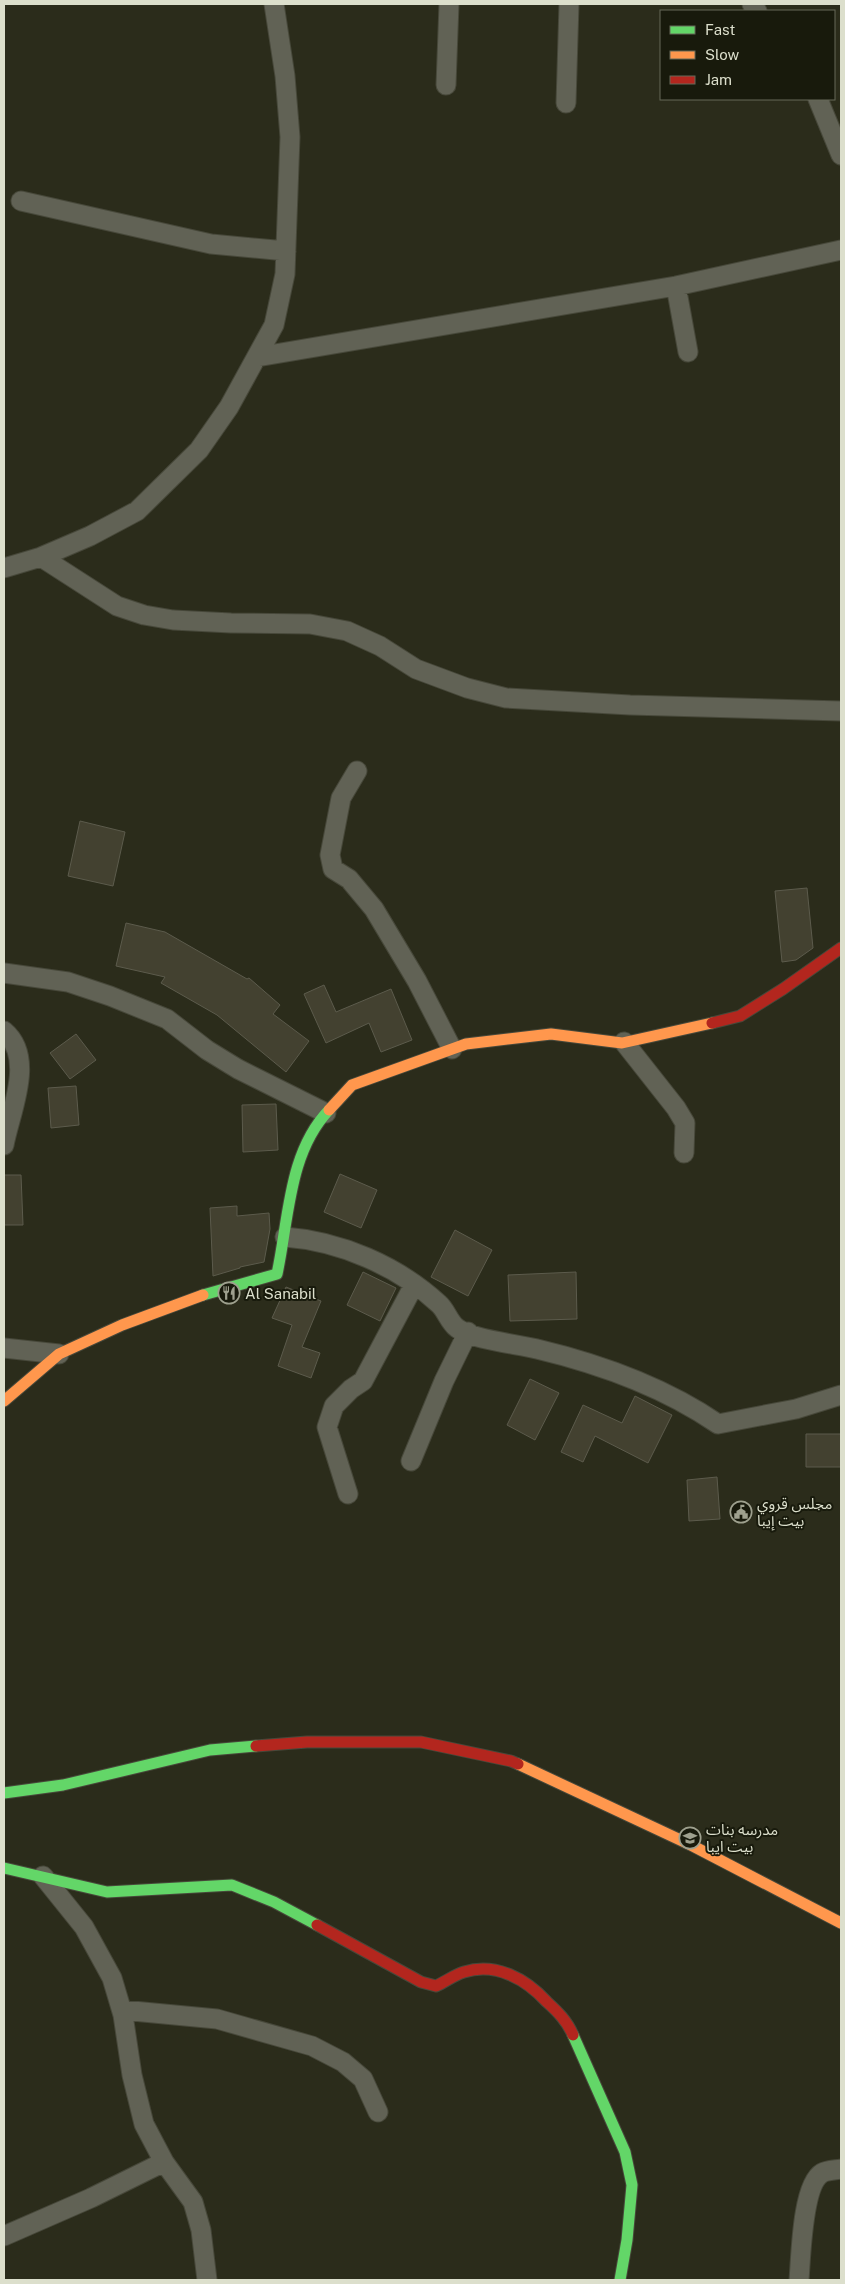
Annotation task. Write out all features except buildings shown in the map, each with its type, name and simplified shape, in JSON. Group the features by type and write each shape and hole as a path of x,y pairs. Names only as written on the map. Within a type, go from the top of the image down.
{"street":[{"path":"4,568 41,558 90,536 136,510 170,480 199,450 224,414 274,325 285,274 290,137 285,76 274,4"},
{"path":"446,85 449,4"},
{"path":"566,103 569,4"},
{"path":"818,100 841,155"},
{"path":"21,201 212,244 286,251"},
{"path":"257,357 676,286 841,250"},
{"path":"676,286 688,352"},
{"path":"41,558 116,606 144,615 212,622 310,624 347,631 380,646 416,670 467,688 506,698 620,705 841,711"},
{"path":"357,771 341,798 330,856 333,869 349,879 374,910 417,981 452,1049"},
{"path":"4,1401 59,1354 122,1325 184,1301 277,1274 286,1237 289,1203 301,1154 326,1114 352,1085 466,1044 551,1034 624,1042 677,1032 740,1016 783,989 841,948"},
{"path":"4,973 68,982 110,996 167,1019 207,1050 238,1070 326,1114"},
{"path":"4,1031 9,1036 20,1058 15,1106 8,1124 4,1145"},
{"path":"624,1042 676,1108 685,1124 684,1153"},
{"path":"286,1237 309,1239 340,1247 394,1271 440,1304 457,1328 486,1339 536,1349 582,1362 662,1391 718,1424 796,1409 841,1395"},
{"path":"348,1494 327,1427 334,1406 351,1389 363,1381 414,1285"},
{"path":"411,1461 444,1381 468,1332"},
{"path":"4,1348 59,1354"},
{"path":"4,1793 63,1785 210,1750 307,1742 421,1742 511,1761 691,1846 841,1923"},
{"path":"4,1868 107,1892 232,1885 274,1902 421,1982 436,1986 464,1972 483,1969 507,1972 534,1988 568,2023 625,2152 632,2185 627,2240 620,2280"},
{"path":"43,1876 84,1927 112,1978 122,2010 132,2075 144,2124 164,2162 193,2202 201,2230 208,2280"},
{"path":"122,2010 218,2019 312,2046 343,2062 363,2079 378,2112"},
{"path":"4,2236 91,2198 164,2162"},
{"path":"799,2280 805,2217 811,2187 822,2173 841,2169"}],"traffic: fast":[{"path":"203,1295 277,1274 292,1188 298,1166 305,1146 315,1127 329,1110"},
{"path":"4,1793 63,1785 210,1750 256,1746"},
{"path":"4,1868 107,1892 232,1885 274,1902 317,1925"},
{"path":"573,2035 625,2152 632,2185 627,2240 620,2280"}],"traffic: slow":[{"path":"329,1110 352,1085 466,1044 551,1034 622,1043 712,1023"},
{"path":"4,1401 59,1354 122,1325 203,1295"},
{"path":"518,1764 691,1845 841,1923"}],"traffic: jam":[{"path":"712,1023 740,1016 783,989 841,948"},
{"path":"256,1746 307,1742 421,1742 518,1764"},
{"path":"317,1925 421,1982 436,1986 460,1973 476,1969 488,1969 510,1975 530,1986 555,2009 568,2025 573,2035"}],"place":[{"name":"Al Sanabil","path":"229,1293"},
{"name":"مجلس قروي بيت إيبا","path":"741,1512"},
{"name":"مدرسه بنات بيت ايبا","path":"690,1838"}]}
